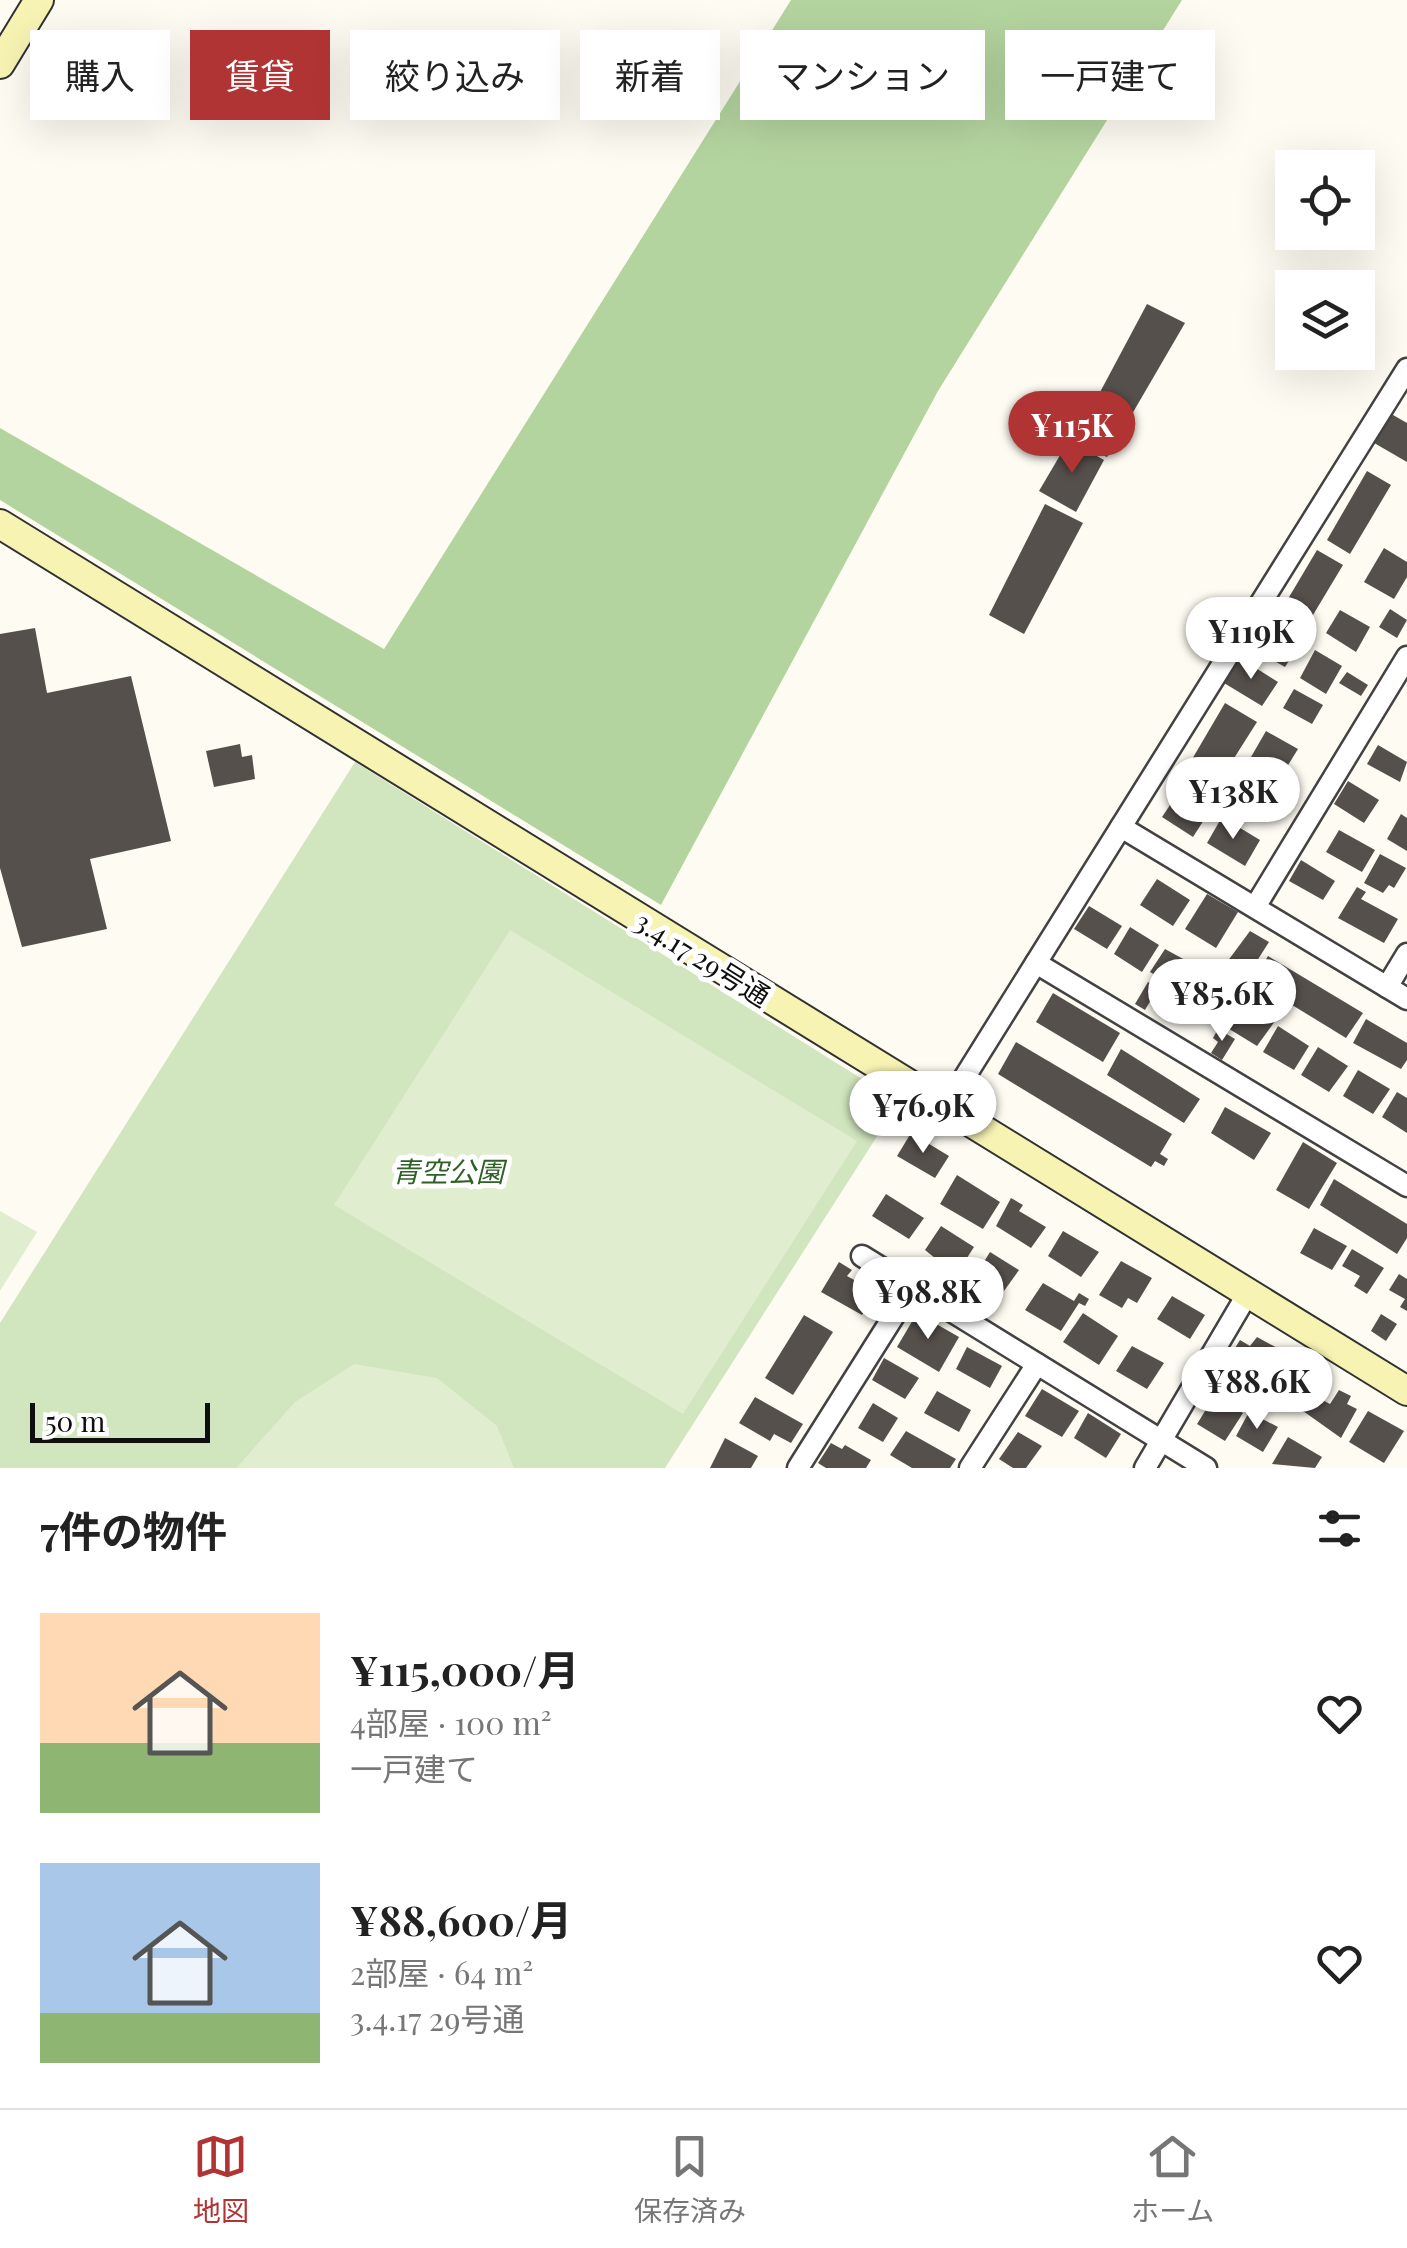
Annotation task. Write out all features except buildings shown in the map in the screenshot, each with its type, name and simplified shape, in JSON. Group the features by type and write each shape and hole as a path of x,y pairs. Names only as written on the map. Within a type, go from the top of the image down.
{"street":[{"path":"0,64 39,0"},
{"path":"946,1108 1407,368"},
{"name":"3.4.17 29号通","path":"0,524 1407,1391"},
{"path":"1255,907 1407,657"},
{"path":"1121,827 1407,999"},
{"path":"1387,987 1407,954"},
{"path":"1036,963 1407,1186"},
{"path":"862,1256 1206,1468"},
{"path":"798,1468 912,1287"},
{"path":"1146,1468 1248,1293"},
{"path":"970,1468 1037,1364"}],"green space":[{"path":"791,0 1182,0 1163,30 1005,30 1005,120 1107,120 938,391 661,905 0,500 0,428 384,649 716,120 720,120 720,113 740,81 740,120 985,120 985,30 772,30"},
{"name":"青空公園","path":"355,762 899,1102 665,1468 0,1468 0,1323"},
{"path":"510,930 857,1141 683,1414 334,1205"},
{"path":"0,1211 37,1232 0,1291"},
{"path":"354,1364 437,1378 497,1426 514,1468 236,1468 295,1402"}]}
